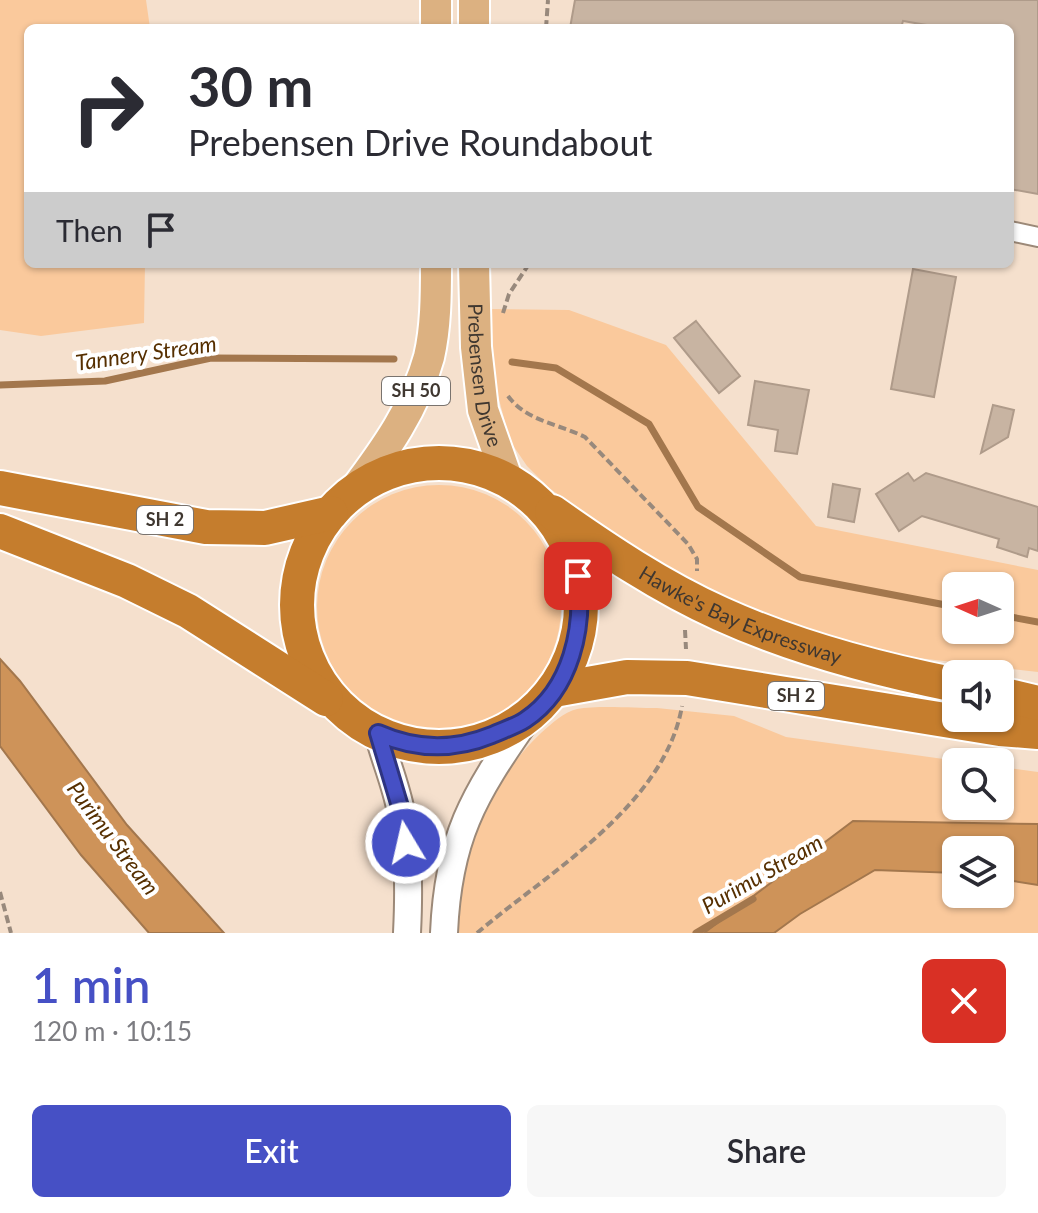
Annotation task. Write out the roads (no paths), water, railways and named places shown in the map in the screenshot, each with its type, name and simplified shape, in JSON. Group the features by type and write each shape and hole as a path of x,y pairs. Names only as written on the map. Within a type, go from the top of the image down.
{"highway":[{"name":"SH 2","path":"0,488 206,527 265,528 342,502 373,478 391,471 439,463 468,466 508,481 542,505"},
{"name":"SH 50","path":"333,704 306,657 296,610 307,551 342,502"},
{"name":"Hawke's Bay Expressway","path":"542,505 638,570 758,630 813,650 942,682"},
{"path":"0,531 127,581 188,611 378,733 391,739 438,748 481,739 526,720 554,690 571,657 577,636 578,576 564,537 542,505"},
{"name":"SH 2","path":"554,690 627,677 687,678 970,724 1038,732"},
{"path":"1014,697 1038,703"}],"main road":[{"path":"436,0 436,24"},
{"path":"474,0 474,24"},
{"name":"Prebensen Drive","path":"342,502 400,426 428,357 434,327 436,268"},
{"name":"Prebensen Drive","path":"474,268 476,347 483,410 508,481"},
{"path":"444,933 453,857 460,831 485,781 526,720"},
{"path":"378,733 403,821 408,871 407,933"}],"street":[{"path":"1014,232 1038,237"}],"water":[{"path":"0,659 20,681 127,825 224,933 149,933 81,855 0,746"},
{"path":"853,821 1038,824 1038,885 1014,881 1014,836 942,836 942,872 875,870 774,933 704,933"}],"waterway":[{"name":"Tannery Stream","path":"0,385 105,381 211,358 394,359"},
{"name":"Tannery Stream","path":"512,362 556,368 649,424 698,507 800,577 942,604"},
{"name":"Tannery Stream","path":"1014,618 1038,622"},
{"name":"Purimu Stream","path":"696,933 753,899"}]}
